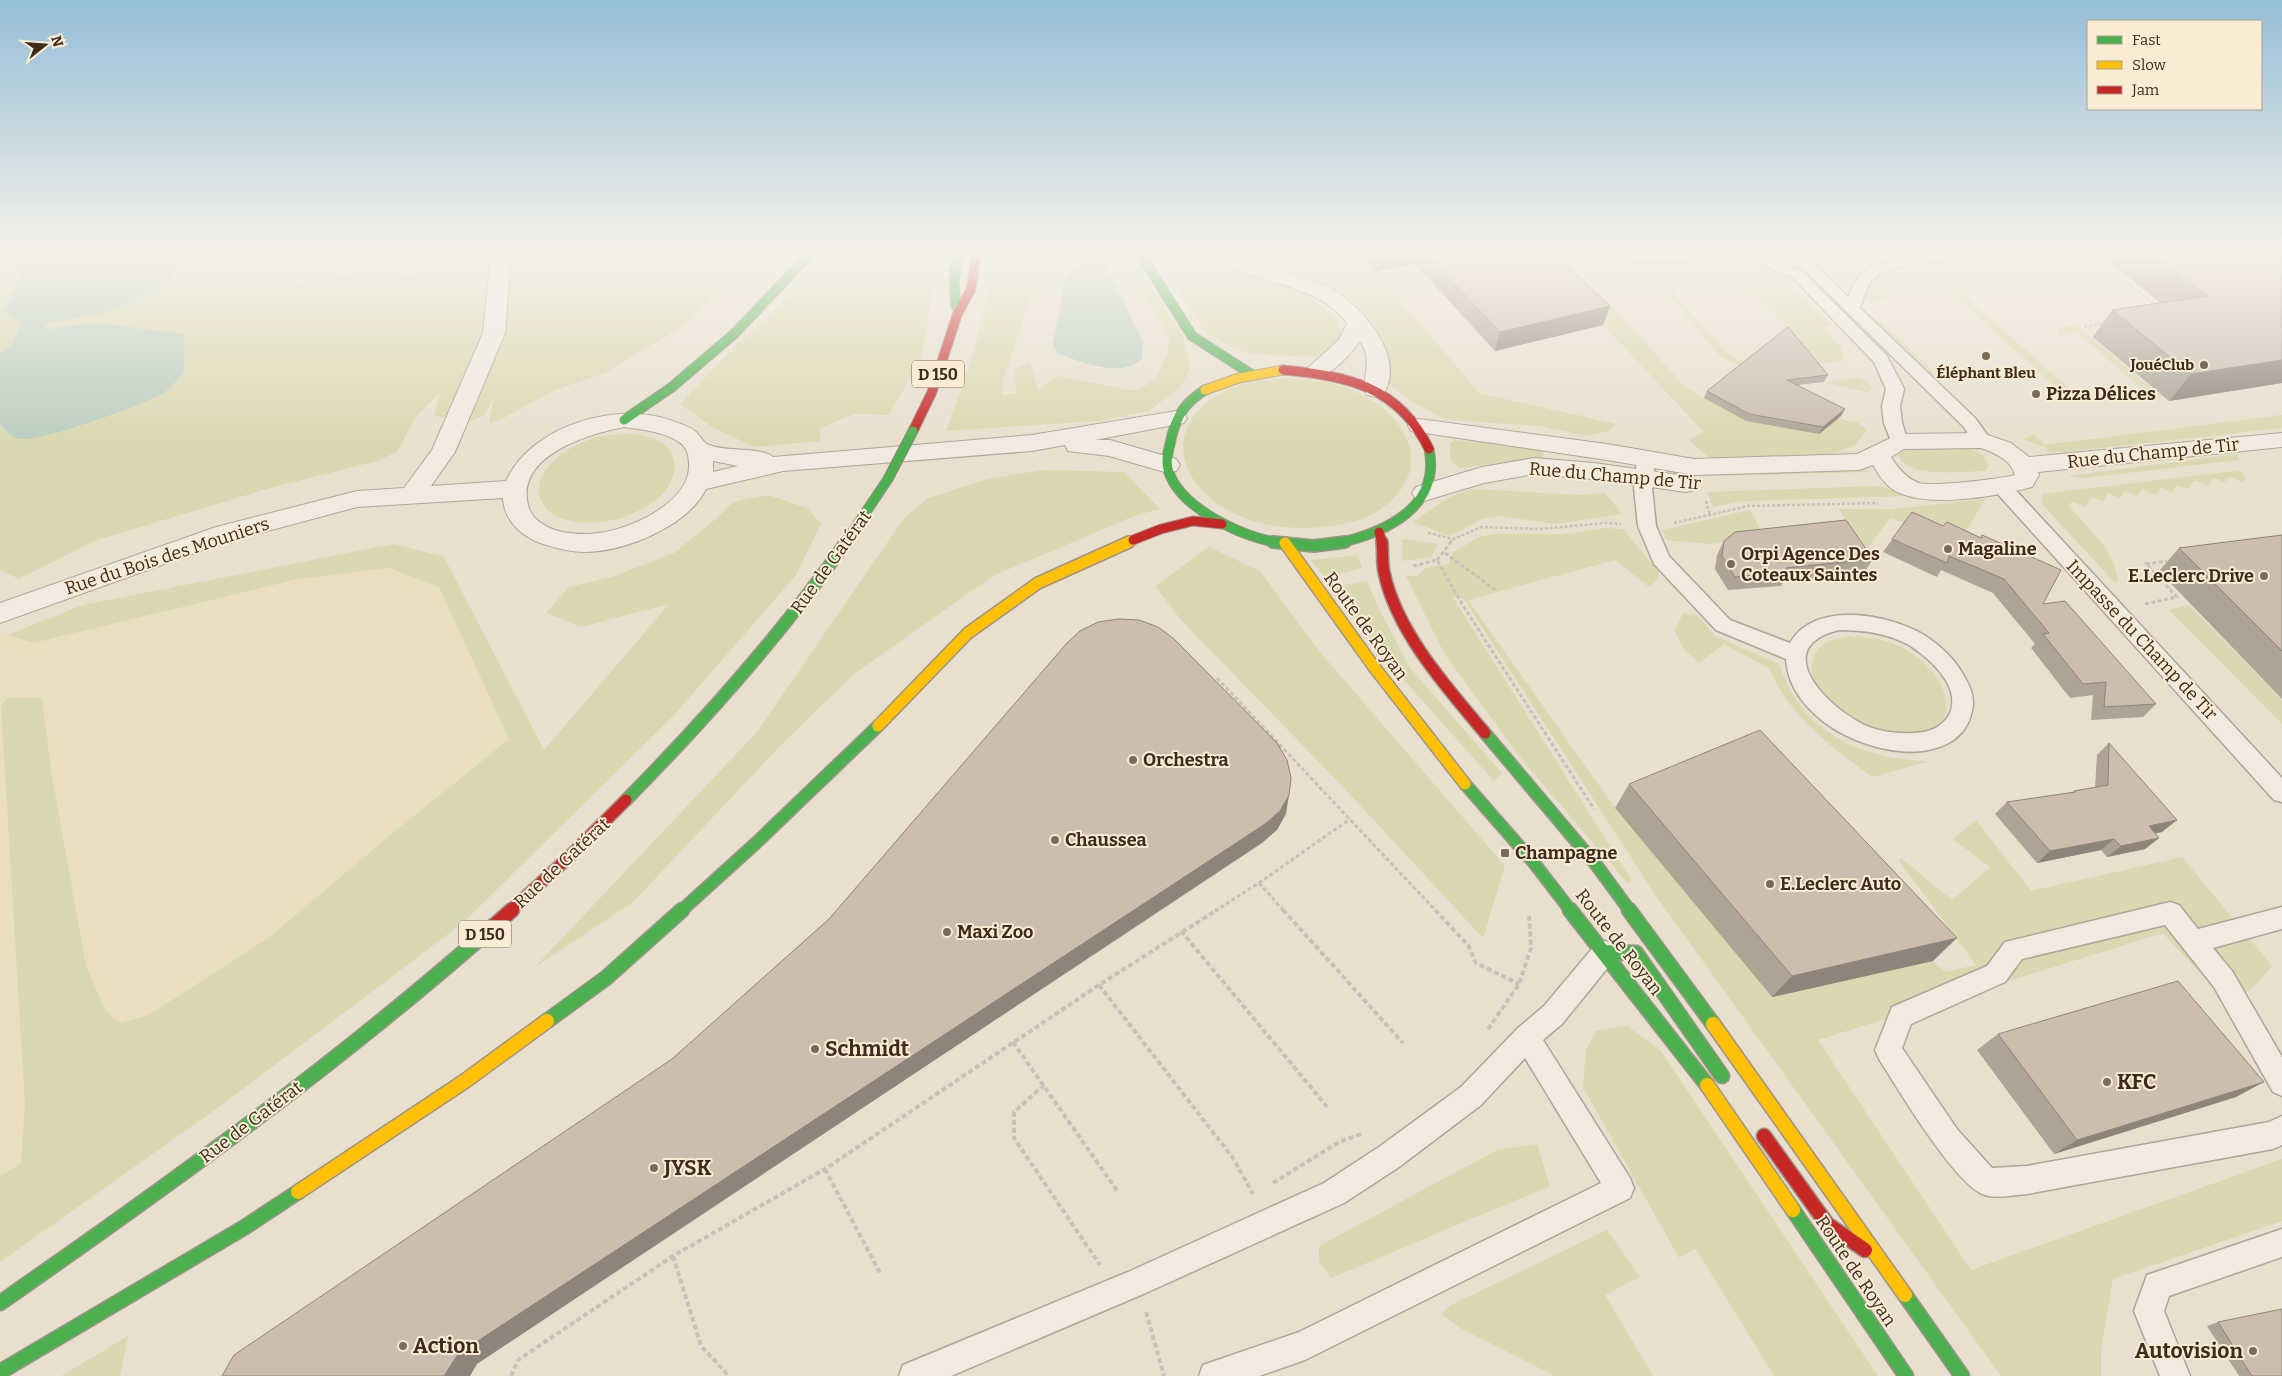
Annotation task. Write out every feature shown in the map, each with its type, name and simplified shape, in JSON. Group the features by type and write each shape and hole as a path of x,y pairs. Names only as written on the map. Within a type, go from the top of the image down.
{"main road":[{"path":"624,420 672,387 734,334 751,316"},
{"name":"Rue de Gatérat","path":"0,1303 108,1229 302,1084 431,982 542,884 632,796 706,717 762,652 818,583 865,516 888,479 932,392 957,316"},
{"path":"1180,316 1192,336 1252,374"},
{"path":"1283,370 1314,372 1346,378 1375,390 1400,406 1419,426 1430,448 1432,471 1424,493 1412,510 1394,524 1379,532 1334,544 1285,544 1252,537 1222,524 1196,507 1178,487 1168,465 1176,418 1188,403 1206,390 1227,380 1252,374 1283,370"},
{"path":"0,1372 245,1227 465,1081 606,978 756,842 901,703 968,633 1038,583 1112,548 1161,529 1193,521 1222,524"},
{"name":"Route de Royan","path":"1379,532 1382,542 1384,572 1397,611 1435,673 1597,866 1693,995 1962,1376"},
{"name":"Route de Royan","path":"1285,544 1380,676 1506,833 1534,863 1708,1086 1906,1376"},
{"path":"1605,952 1636,953 1731,1088"},
{"path":"1759,1128 1827,1224 1880,1260"}],"street":[{"path":"411,496 444,452 494,333 496,316"},
{"path":"1353,316 1374,344 1378,356 1375,390"},
{"path":"1314,372 1349,344 1355,336 1358,322"},
{"path":"699,483 783,463 1032,442 1176,418"},
{"path":"624,420 650,421 672,426 689,437 700,450 702,472 699,483 685,503 663,520 635,534 603,542 572,542 545,536 526,524 515,508 514,488 524,468 542,450 567,435 595,425 624,420"},
{"name":"Rue du Champ de Tir","path":"1419,426 1607,452 1645,469 1700,484 1876,478 1924,492 2002,487 2024,481 2027,475 2024,465 2051,464 2282,440"},
{"path":"1899,442 1982,440 1994,443 2008,451 2024,465"},
{"path":"1032,442 1110,448 1168,465"},
{"name":"Rue du Champ de Tir","path":"1424,493 1482,475 1534,466 1594,471 1859,462 1878,455 1899,442"},
{"path":"700,450 726,457 783,463"},
{"path":"1878,455 1898,483"},
{"name":"Rue du Bois des Mouniers","path":"0,613 216,536 357,499 514,488"}],"lane":[{"path":"1838,316 1881,360 1895,388 1892,406 1893,423 1899,442"},
{"path":"1860,316 1968,422 1982,440"},
{"path":"1645,469 1643,488 1647,526 1661,559 1723,625 1796,654"},
{"name":"Impasse du Champ de Tir","path":"2002,487 2282,793"},
{"path":"1839,622 1864,622 1890,628 1923,645 1938,656 1954,675 1962,694 1962,713 1953,729 1935,740 1910,743 1881,740 1852,729 1826,713 1804,687 1797,673 1796,654 1804,638 1819,627 1839,622"},
{"path":"2282,1082 2223,979 2170,913 2014,950 1996,974 1901,1016 1888,1050 1947,1139 1986,1182 2027,1180 2273,1135 2282,1130"},
{"path":"2193,942 2282,918"},
{"path":"914,1376 1138,1282 1334,1193 1388,1157 1472,1096 1527,1037 1553,1015 1605,952"},
{"path":"1214,1376 1305,1345 1620,1188 1527,1037"},
{"path":"2175,1376 2149,1311 2157,1285 2282,1243"}],"path":[{"path":"2084,327 2112,323"},
{"path":"1437,560 1445,553 1454,539 1481,527 1540,529 1606,523 1647,526 1666,524 1748,506 1880,503"},
{"path":"1394,524 1454,539"},
{"path":"1445,553 1497,591"},
{"path":"2159,601 2177,597 2146,564 2167,561"},
{"path":"1217,678 1468,945 1476,963 1519,984"},
{"path":"510,1376 518,1360 673,1256 825,1169 1098,985 1259,883 1350,819"},
{"path":"1259,883 1403,1042"},
{"path":"1487,1031 1519,984 1531,948 1529,904"},
{"path":"1181,931 1329,1109"},
{"path":"1098,985 1233,1158 1254,1195 1262,1190"},
{"path":"1013,1042 1118,1192"},
{"path":"1044,1085 1014,1112 1014,1138 1101,1266 1129,1255 1164,1376"},
{"path":"1269,1186 1339,1142 1364,1134"},
{"path":"825,1169 880,1272"},
{"path":"673,1256 701,1346 729,1376"}],"shaded area":[{"path":"0,316 9,316 20,323 14,343 0,353"},
{"path":"9,316 86,316 44,324 46,329 97,323 184,334 184,372 165,392 134,406 70,429 21,439 9,434 0,424 0,353 14,343 20,323"},
{"path":"83,316 695,316 688,323 605,373 553,391 498,421 489,423 494,396 485,415 471,421 434,416 440,393 415,418 397,452 377,461 270,488 94,541 19,579 0,570 0,424 6,432 21,439 47,435 84,424 184,372 183,334 97,323 45,329 44,324"},
{"path":"768,316 928,316 922,357 889,415 854,414 820,428 820,441 755,447 714,428 680,404"},
{"path":"983,316 1024,316 1002,384 1003,395 1016,393 1015,369 1030,363 1038,390 1057,376 1136,391 1156,379 1168,353 1169,337 1157,316 1170,316 1184,339 1190,369 1181,386 1149,411 1097,421 946,431 962,387"},
{"path":"1058,316 1131,316 1143,342 1142,359 1133,365 1123,368 1101,367 1077,361 1057,353 1053,344"},
{"path":"1196,316 1334,316 1338,321 1341,331 1340,340 1329,351 1314,357 1254,354 1233,348 1206,332"},
{"path":"1367,316 1414,316 1479,393 1616,424 1609,431 1586,436 1541,426 1442,418 1413,402 1391,386 1386,379 1388,353 1373,322"},
{"path":"1594,316 1622,316 1683,385 1700,396 1857,422 1867,430 1854,446 1823,456 1711,459 1689,440 1704,432"},
{"path":"1687,316 1694,316 1729,355 1757,368 1735,364 1720,356"},
{"path":"1776,316 1823,316 1832,325 1823,327 1841,347 1844,361 1799,366 1795,335"},
{"path":"1977,316 1988,316 2080,398 2070,400"},
{"path":"1873,321 1882,322 1933,372 1932,374 1927,375"},
{"path":"2076,325 2162,397 2153,398 2076,332 2059,335 2058,330 2061,327"},
{"path":"1860,377 1872,386 1872,390 1868,393 1824,382"},
{"path":"1286,378 1328,383 1352,390 1372,401 1389,414 1401,429 1409,445 1411,462 1407,480 1395,496 1376,512 1357,521 1336,525 1308,528 1279,527 1252,520 1226,509 1198,486 1188,470 1184,454 1184,438 1190,423 1200,409 1215,397 1234,387 1253,382"},
{"path":"2282,415 2282,428 2064,452 2048,452 2046,447 2023,439 2034,434 2045,445"},
{"path":"625,434 655,439 664,445 674,460 673,477 669,485 656,500 629,515 608,521 588,523 559,517 544,506 539,495 539,484 543,473 560,456 570,448 591,439"},
{"path":"1455,440 1542,448 1544,460 1504,462 1461,468 1453,464 1450,456 1450,443"},
{"path":"1966,447 1982,455 1989,465 1985,471 1935,472 1922,470 1910,467 1902,461 1897,452 1921,448"},
{"path":"2237,454 2239,460 2084,478 2067,476"},
{"path":"1864,468 1868,472 1703,476 1701,470"},
{"path":"1041,470 1124,472 1160,509 1134,516 993,576 854,674 780,746 633,902 535,967 757,732 904,518 928,498 984,480"},
{"path":"2234,471 2242,472 2245,478 2243,482 2229,476 2225,482 2213,478 2208,486 2194,480 2189,489 2177,485 2173,493 2161,487 2156,495 2142,489 2137,496 2125,491 2120,498 2108,493 2103,501 2092,497 2085,507 2074,502 2068,504 2099,539 2111,557 2118,581 2114,582 2043,505 2042,494"},
{"path":"1879,486 1910,496 1744,501 1713,507 1707,492"},
{"path":"1471,489 1580,495 1605,493 1622,514 1556,524 1499,516 1484,518 1450,536 1413,522 1448,498"},
{"path":"768,495 807,508 821,524 796,575 676,713 464,922 219,1107 0,1262 0,1176 21,1163 25,1104 1,706 7,698 42,698 52,777 86,966 106,1012 121,1023 149,1015 267,939 388,837 509,739 439,587 389,568 298,579 33,643 8,635 83,605 394,544 444,557 544,750 669,604 581,627 546,613 569,587 612,577 674,553 717,518 733,502"},
{"path":"1985,499 1960,542 1890,518 1865,551 1839,509 1894,509"},
{"path":"1750,510 1764,536 1709,544 1667,540 1662,530"},
{"path":"1603,528 1625,529 1626,533 1659,572 1658,578 1649,587 1615,560 1468,600 1615,808 1772,997 1933,961 1945,972 1976,965 1899,861 1901,858 1952,900 1990,867 1953,839 1976,820 2031,891 2182,857 2272,966 2251,990 2224,999 2163,933 1818,1040 1971,1270 2282,1159 2282,1221 2113,1279 2101,1351 2101,1376 2001,1376 1656,896 1464,599 1452,596 1632,881 1627,883 1519,756 1444,653 1406,576 1417,576 1427,567 1449,564 1452,553 1479,537 1493,534 1567,534"},
{"path":"1402,539 1439,544 1431,557 1403,561"},
{"path":"1209,547 1260,571 1319,651 1505,866 1483,938 1344,788 1182,621 1155,586"},
{"path":"1358,555 1362,568 1326,578 1310,560"},
{"path":"389,568 439,587 509,739 388,837 67,1107 21,1163 0,1176 0,632 33,643 298,579"},
{"path":"1367,581 1378,607 1410,668 1502,773 1494,781 1395,670 1331,588"},
{"path":"2189,605 2282,700 2282,724 2169,610"},
{"path":"1683,613 1697,615 1715,636 1779,664 1789,688 1802,708 1818,724 1837,738 1858,748 1880,755 1930,761 1872,777 1813,730 1788,702 1770,669 1724,644 1699,663 1683,648 1675,631"},
{"path":"1850,636 1867,637 1899,646 1927,666 1937,678 1944,692 1946,705 1944,717 1936,726 1923,733 1903,735 1880,732 1857,723 1823,696 1813,679 1812,664 1814,656 1823,644 1831,640"},
{"path":"1627,1026 1661,1051 1878,1376 1774,1376 1696,1249 1679,1258 1583,1087 1586,1050 1596,1031"},
{"path":"1537,1144 1550,1186 1331,1278 1319,1261 1319,1246 1497,1150"},
{"path":"1607,1230 1640,1277 1605,1295 1653,1376 1555,1376 1460,1328 1441,1314 1451,1305"},
{"path":"128,1336 120,1376 61,1376"}],"building":[{"path":"1485,316 1567,316 1500,332"},
{"path":"2120,316 2282,316 2282,360 2191,374"},
{"path":"1788,327 1828,375 1787,380 1845,409 1823,427 1749,414 1707,391"},
{"path":"1912,512 1943,526 1947,522 1981,538 1982,535 2061,570 2043,604 2065,601 2156,704 2104,707 2106,682 2083,684 2043,634 2049,633 2004,579 1949,556 1947,563 1892,539"},
{"path":"1846,520 1873,559 1786,568 1789,572 1735,577 1722,556 1724,541 1735,532"},
{"path":"2282,535 2282,651 2179,548"},
{"path":"1119,619 1139,620 1158,627 1173,638 1277,743 1287,760 1291,778 1289,795 1280,811 1265,824 458,1354 444,1376 222,1376 234,1355 672,1059 829,919 1067,643 1080,631 1098,622"},
{"name":"E.Leclerc Auto","path":"1760,730 1957,938 1792,976 1629,784"},
{"path":"2109,743 2177,820 2149,826 2159,838 2121,846 2114,839 2050,851 2007,802 2108,785"},
{"path":"2178,981 2264,1082 2077,1140 1998,1034"},
{"name":"Autovision","path":"2282,1309 2282,1376 2252,1376 2218,1322"}],"traffic: fast":[{"path":"624,420 672,387 734,334 751,316"},
{"path":"1180,316 1192,336 1251,374"},
{"path":"1205,390 1189,401 1180,411 1168,454 1167,465 1169,473 1184,495 1207,514 1240,532 1258,538 1296,545 1314,546 1344,542 1389,526 1405,516 1423,493 1430,472 1429,449"},
{"path":"888,479 913,431"},
{"path":"626,800 733,687 766,647 830,565 888,479"},
{"path":"547,1021 606,978 756,843 878,726"},
{"path":"1485,733 1597,866 1713,1024"},
{"path":"1465,784 1534,863 1707,1085"},
{"path":"0,1303 188,1170 311,1079 430,982 487,932"},
{"path":"1605,952 1636,953 1722,1076"},
{"path":"0,1372 245,1227 298,1192"},
{"path":"1793,1210 1906,1376"},
{"path":"1905,1295 1962,1376"}],"traffic: slow":[{"path":"1205,390 1239,378 1283,370"},
{"path":"878,726 968,633 1038,583 1133,540"},
{"path":"1285,543 1374,667 1465,784"},
{"path":"298,1192 465,1081 547,1021"},
{"path":"1713,1024 1905,1295"},
{"path":"1707,1085 1793,1210"}],"traffic: jam":[{"path":"913,431 932,392 957,316"},
{"path":"1283,370 1327,376 1370,388 1406,412 1419,429 1429,449"},
{"path":"1133,540 1161,529 1193,521 1222,524"},
{"path":"1379,532 1382,542 1384,572 1397,611 1435,673 1485,733"},
{"path":"487,932 568,858 626,800"},
{"path":"1764,1136 1827,1224 1865,1250"}],"place":[{"name":"Éléphant Bleu","path":"1986,356"},
{"name":"JouéClub","path":"2204,365"},
{"name":"Pizza Délices","path":"2036,394"},
{"name":"Magaline","path":"1948,549"},
{"name":"Orpi Agence Des Coteaux Saintes","path":"1731,564"},
{"name":"E.Leclerc Drive","path":"2264,576"},
{"name":"Orchestra","path":"1133,760"},
{"name":"Chaussea","path":"1055,840"},
{"name":"Champagne","path":"1505,853"},
{"name":"E.Leclerc Auto","path":"1770,884"},
{"name":"Maxi Zoo","path":"947,932"},
{"name":"Schmidt","path":"815,1049"},
{"name":"KFC","path":"2107,1082"},
{"name":"JYSK","path":"654,1168"},
{"name":"Action","path":"403,1346"},
{"name":"Autovision","path":"2253,1351"}]}
